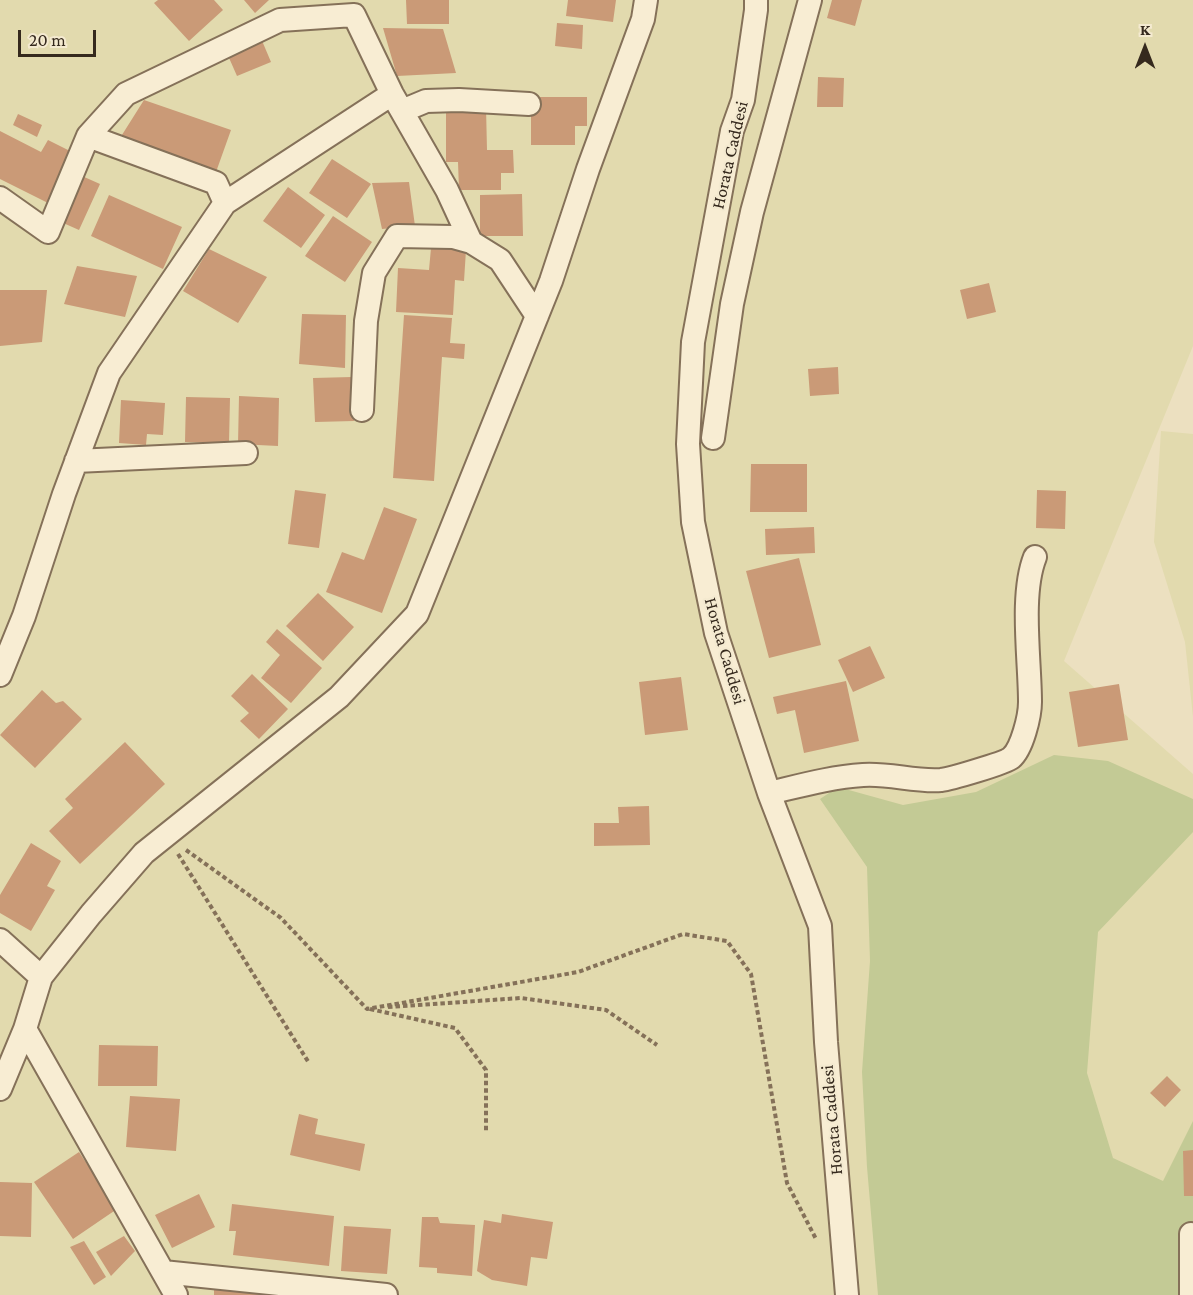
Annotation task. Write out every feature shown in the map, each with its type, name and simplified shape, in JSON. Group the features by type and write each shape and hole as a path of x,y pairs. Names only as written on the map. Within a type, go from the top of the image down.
{"street":[{"path":"0,1089 25,1029 41,977 144,853 339,697 417,614 551,281 588,170 643,19 646,0"},
{"name":"Horata Caddesi","path":"756,0 743,100 732,132 693,342 688,444 693,522 716,633 768,793 820,926 826,1042 847,1295"},
{"path":"713,438 732,304 752,212 810,0"},
{"path":"0,198 48,232 88,136 126,94 280,20 356,8 397,103 447,190 471,242"},
{"path":"0,675 24,616 76,461 109,373 225,203 397,103 459,100 529,104"},
{"path":"88,136 216,183 225,203"},
{"path":"362,410 366,321 374,273 397,236 453,237 471,242 500,260 537,316"},
{"path":"76,461 246,453"},
{"path":"768,793 864,774 940,780 1011,758 1021,742 1030,710 1026,601 1031,567 1035,557"},
{"path":"0,940 41,977"},
{"path":"25,1029 176,1295"},
{"path":"1191,1234 1191,1295"},
{"path":"163,1272 386,1295"}],"path":[{"path":"166,836 281,918 367,1009 454,1028 486,1070 486,1131"},
{"path":"166,836 309,1063"},
{"path":"367,1009 578,972 683,934 727,941 751,974 787,1183 819,1244"},
{"path":"367,1009 521,998 606,1010 657,1045"}],"shaded area":[{"path":"0,0 1193,0 1193,346 1064,661 1193,774 1193,1295 0,1295"},
{"path":"1161,431 1193,434 1193,717 1185,642 1154,542"}],"green space":[{"path":"1054,755 1108,761 1193,799 1193,832 1098,932 1087,1073 1113,1158 1163,1181 1193,1121 1193,1295 878,1295 867,1167 862,1072 870,961 867,867 820,799 838,787 903,805 976,792"}],"building":[{"path":"158,0 214,0 223,10 189,41 154,3"},
{"path":"244,0 269,0 255,13"},
{"path":"406,0 449,0 449,24 407,24"},
{"path":"568,0 616,0 613,22 566,16"},
{"path":"832,0 862,0 855,26 827,18"},
{"path":"557,23 583,25 582,49 555,46"},
{"path":"383,28 443,29 456,73 397,76"},
{"path":"260,36 271,62 237,76 226,51"},
{"path":"818,77 844,78 843,107 817,107"},
{"path":"531,97 587,97 587,126 575,126 575,145 531,145"},
{"path":"144,100 231,130 216,172 115,146"},
{"path":"446,107 486,107 487,150 513,150 514,173 501,173 501,190 459,190 458,162 446,162"},
{"path":"18,114 42,125 37,137 13,125"},
{"path":"0,131 41,152 48,140 76,154 50,204 0,179"},
{"path":"332,159 371,184 347,218 309,193"},
{"path":"82,176 100,184 79,230 61,222"},
{"path":"409,182 415,226 382,229 372,183"},
{"path":"288,187 325,215 301,248 263,221"},
{"path":"522,194 523,236 480,236 480,195"},
{"path":"109,195 182,227 163,269 91,236"},
{"path":"333,216 372,242 345,282 305,256"},
{"path":"431,248 466,250 464,281 455,280 453,315 396,312 398,268 429,270"},
{"path":"209,249 267,277 238,323 183,291"},
{"path":"77,266 137,276 125,317 64,304"},
{"path":"989,283 996,312 967,319 960,290"},
{"path":"0,290 47,290 42,342 0,346"},
{"path":"302,314 346,315 345,368 299,364"},
{"path":"404,315 452,318 450,343 465,344 464,359 442,357 434,481 393,478"},
{"path":"838,367 839,394 810,396 808,369"},
{"path":"352,377 354,421 315,422 313,378"},
{"path":"239,396 279,398 278,446 238,444"},
{"path":"186,397 230,398 229,443 185,442"},
{"path":"121,400 165,403 163,435 147,434 146,445 119,443"},
{"path":"751,464 807,464 807,512 750,512"},
{"path":"295,490 326,494 319,548 288,544"},
{"path":"1037,490 1066,491 1065,529 1036,528"},
{"path":"384,507 417,519 382,613 326,592 342,552 364,560"},
{"path":"814,527 815,553 766,555 765,529"},
{"path":"799,558 821,645 769,658 746,571"},
{"path":"318,593 354,627 323,661 286,626"},
{"path":"277,629 322,668 291,703 261,678 280,655 266,642"},
{"path":"870,646 885,678 853,692 838,660"},
{"path":"252,674 288,709 259,739 240,721 249,713 231,696"},
{"path":"681,677 688,730 645,735 639,682"},
{"path":"846,681 859,741 804,753 795,710 777,714 773,697"},
{"path":"1119,684 1128,740 1078,747 1069,692"},
{"path":"42,690 56,703 63,701 82,719 35,768 0,735"},
{"path":"125,742 165,784 80,864 49,831 73,808 65,799"},
{"path":"649,806 650,845 594,846 594,823 619,823 618,807"},
{"path":"31,843 61,861 47,886 55,890 31,931 0,913 0,895"},
{"path":"99,1045 158,1046 157,1086 98,1086"},
{"path":"1167,1076 1181,1090 1165,1107 1150,1093"},
{"path":"130,1096 180,1099 176,1151 126,1147"},
{"path":"299,1114 318,1119 315,1134 365,1144 360,1171 290,1155"},
{"path":"1193,1150 1193,1196 1184,1196 1183,1151"},
{"path":"79,1152 117,1209 73,1239 34,1182"},
{"path":"0,1182 32,1183 31,1237 0,1236"},
{"path":"199,1194 215,1227 172,1248 155,1215"},
{"path":"232,1204 334,1216 329,1266 233,1255 236,1231 229,1231"},
{"path":"502,1214 553,1222 547,1259 531,1257 527,1286 492,1280 477,1271 484,1220 501,1223"},
{"path":"422,1217 438,1217 440,1223 475,1225 472,1276 437,1273 437,1268 419,1267"},
{"path":"344,1226 391,1229 387,1274 341,1271"},
{"path":"124,1236 135,1251 111,1276 96,1252"},
{"path":"84,1241 106,1277 94,1285 70,1247"},
{"path":"258,1287 259,1295 214,1295 214,1288"}]}
